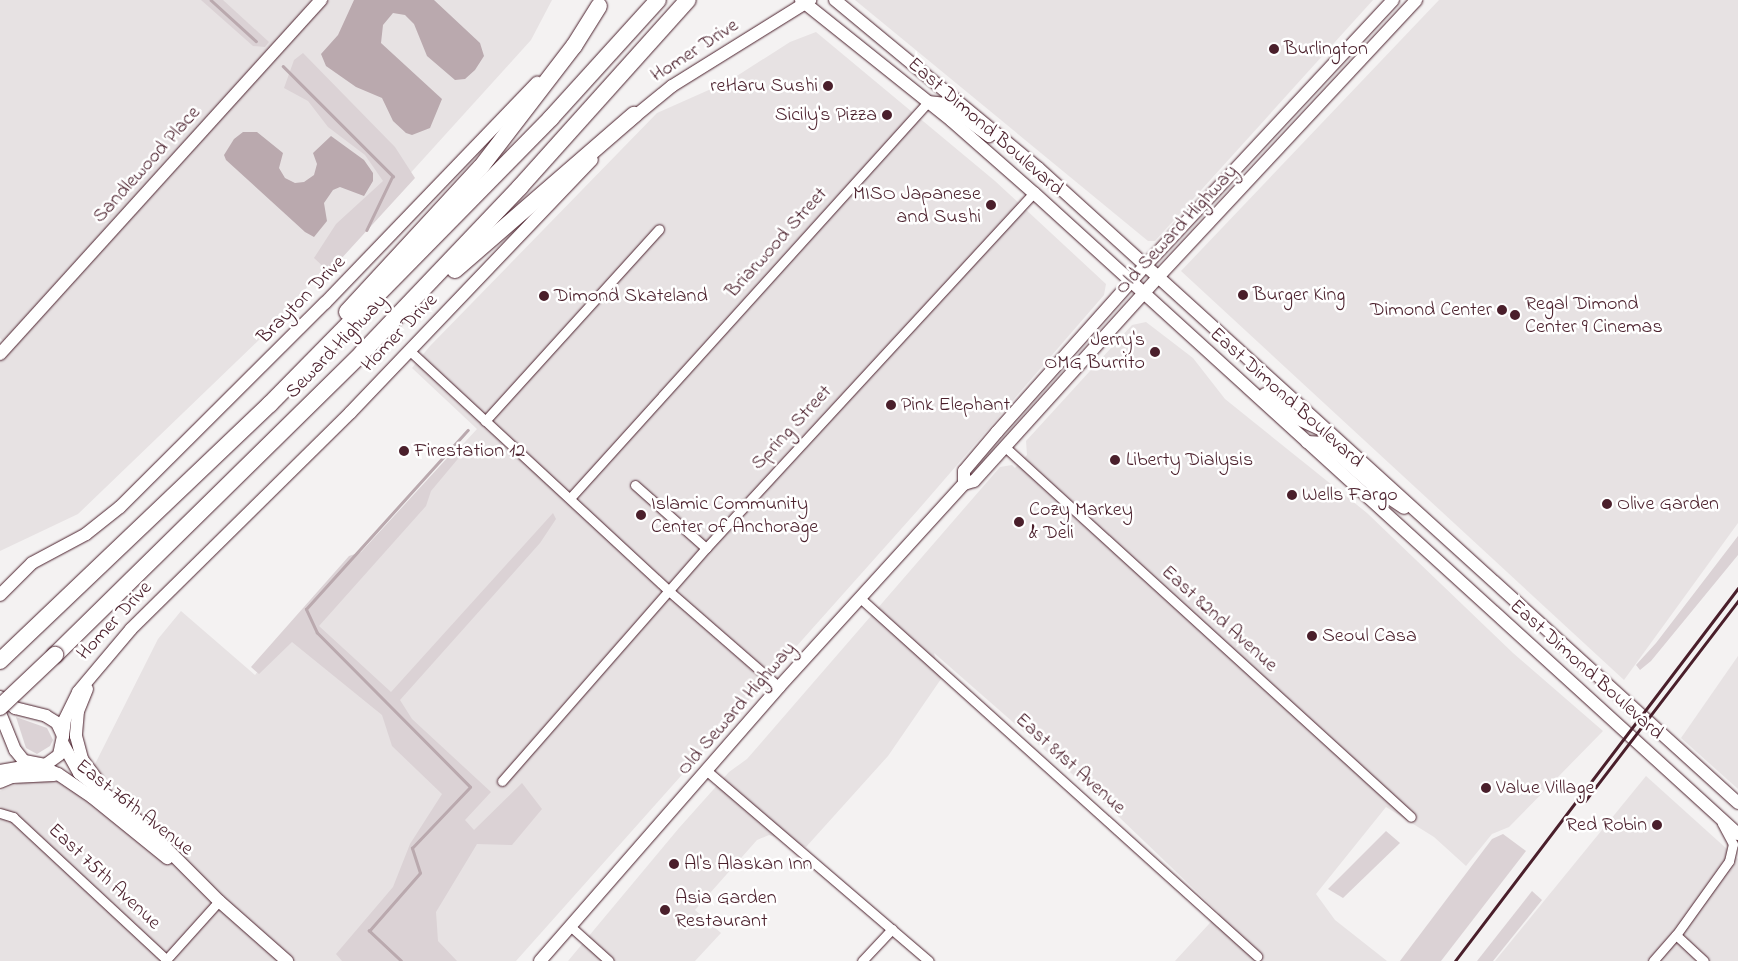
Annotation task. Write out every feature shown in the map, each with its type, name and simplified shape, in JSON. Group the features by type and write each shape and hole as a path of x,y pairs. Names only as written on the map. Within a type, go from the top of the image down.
{"highway":[{"name":"Seward Highway","path":"0,661 198,474 417,256 551,118 658,0"},
{"name":"Seward Highway","path":"0,707 362,353 520,187 688,0"},
{"path":"198,474 472,177 574,46 601,3"},
{"path":"362,353 634,115"}],"main road":[{"name":"Sandlewood Place","path":"0,354 321,0"},
{"name":"East Dimond Boulevard","path":"835,0 1028,159 1738,803"},
{"name":"Old Seward Highway","path":"964,484 964,471 1131,282 1394,0"},
{"name":"Old Seward Highway","path":"540,961 779,687 860,598 964,484 974,481 1143,293 1416,0"},
{"name":"East Dimond Boulevard","path":"806,1 1034,193 1738,834"},
{"name":"Homer Drive","path":"63,740 65,719 72,702 109,653 410,351 634,115 672,86 806,1"},
{"name":"Brayton Drive","path":"0,595 32,563 100,524 206,423 513,109 601,3"},
{"path":"1335,88 1334,77 1358,51 1381,14"},
{"path":"928,102 946,104 1012,152 1028,159"},
{"path":"1005,447 1008,433 1042,393 1060,362"},
{"path":"1220,363 1296,418 1332,434"},
{"path":"1306,442 1325,443 1379,492 1426,520"},
{"path":"1535,649 1550,632"},
{"path":"109,653 81,702 76,736 85,766 125,808"},
{"name":"East 76th Avenue","path":"0,697 15,708 54,720 75,769 125,808 219,901 288,961"},
{"name":"East 76th Avenue","path":"0,713 17,753 36,765 64,777 203,885"},
{"path":"0,771 54,761 63,740"},
{"path":"0,782 32,775 64,777"}],"street":[{"name":"Briarwood Street","path":"571,497 928,102"},
{"name":"Spring Street","path":"502,781 534,742 706,548 1034,193"},
{"path":"485,421 659,229"},
{"path":"410,351 571,497 669,591 779,687"},
{"name":"East 82nd Avenue","path":"1005,447 1411,817"},
{"path":"635,485 706,548"},
{"name":"East 81st Avenue","path":"860,598 1256,956"},
{"path":"707,771 929,961"},
{"name":"East 75th Avenue","path":"0,813 18,821 166,960"},
{"path":"1653,961 1676,935 1733,852 1733,844 1718,814"},
{"path":"166,960 219,901"},
{"path":"570,926 609,961"},
{"path":"862,961 892,929"},
{"path":"1676,935 1704,961"}],"shaded area":[{"path":"0,0 552,0 531,40 261,338 78,514 0,551 0,358 10,347 0,338"},
{"path":"201,0 223,0 269,42 265,47 253,46"},
{"path":"354,0 434,0 480,43 484,56 475,70 465,79 455,80 427,56 414,24 405,15 393,13 383,25 381,43 442,99 430,128 412,135 406,133 393,121 382,98 356,87 326,66 321,54 338,35"},
{"path":"855,0 1373,0 1155,241 1148,241"},
{"name":"Dimond Center","path":"1439,0 1738,0 1738,523 1624,680 1181,271"},
{"path":"816,32 995,181 1106,284 1104,295 918,510 516,961 0,961 0,791 19,783 45,779 77,787 95,764 158,639 181,611 255,675 288,634 477,429 412,368 430,346 657,113 729,81 790,42"},
{"path":"303,53 395,147 415,178 329,272 314,258 336,224 383,181 365,155 328,127 308,101 284,88 294,60"},
{"path":"243,132 257,132 283,153 279,168 285,178 295,183 304,182 314,175 317,164 313,153 331,136 364,160 373,173 373,181 364,196 340,187 333,190 324,203 327,221 314,237 305,232 226,160 224,155 234,139"},
{"path":"1146,322 1193,358 1225,399 1367,513 1513,653 1603,731 1509,827 1492,834 1466,866 1434,837 1386,807 1316,894 1335,920 1387,961 1175,961 1219,913 1095,794 934,653 941,679 888,756 806,847 769,835 757,840 695,910 721,933 695,961 568,961 679,828 729,772 747,759 1000,467 1012,465 1015,468 1027,455 1026,441 1132,325"},
{"path":"460,444 467,448 431,491 426,506 319,626 391,692 553,513 556,519 540,543 400,700 412,719 491,792 465,820 474,830 522,783 542,809 512,845 477,844 436,912 438,941 457,961 342,961 336,954 393,887 410,844 442,794 392,746 382,715 292,642 259,674 251,667 349,556 361,552"},
{"path":"1738,536 1738,555 1651,661 1640,670 1636,665 1656,643"},
{"path":"1738,656 1738,789 1681,738"},
{"path":"16,717 47,728 53,740 50,746 37,754 26,748"},
{"path":"1646,776 1738,859 1738,961 1495,961"},
{"path":"1386,831 1400,843 1343,898 1328,889"},
{"path":"1503,834 1526,851 1441,961 1400,961 1492,839"},
{"path":"1532,891 1542,900 1493,961 1477,961"}],"waterway":[{"path":"211,0 256,41"},
{"path":"283,66 393,176 367,230"},
{"path":"401,961 369,931 420,873 412,848 470,787 317,633 306,609 468,430"}],"railway":[{"path":"1455,961 1738,588"},
{"path":"1585,801 1738,601"}],"place":[{"name":"Burlington","path":"1274,49"},
{"name":"reHaru Sushi","path":"828,86"},
{"name":"Sicily's Pizza","path":"887,115"},
{"name":"MISO Japanese and Sushi","path":"991,205"},
{"name":"Burger King","path":"1243,295"},
{"name":"Dimond Skateland","path":"544,296"},
{"name":"Dimond Center","path":"1502,310"},
{"name":"Regal Dimond Center 9 Cinemas","path":"1515,315"},
{"name":"Jerry's OMG Burrito","path":"1155,352"},
{"name":"Pink Elephant","path":"891,405"},
{"name":"Firestation 12","path":"404,451"},
{"name":"Liberty Dialysis","path":"1115,460"},
{"name":"Wells Fargo","path":"1292,495"},
{"name":"Olive Garden","path":"1607,504"},
{"name":"Islamic Community Center of Anchorage","path":"641,515"},
{"name":"Cozy Markey & Deli","path":"1019,522"},
{"name":"Seoul Casa","path":"1312,636"},
{"name":"Value Village","path":"1486,788"},
{"name":"Red Robin","path":"1657,825"},
{"name":"Al's Alaskan Inn","path":"674,864"},
{"name":"Asia Garden Restaurant","path":"665,910"}]}
